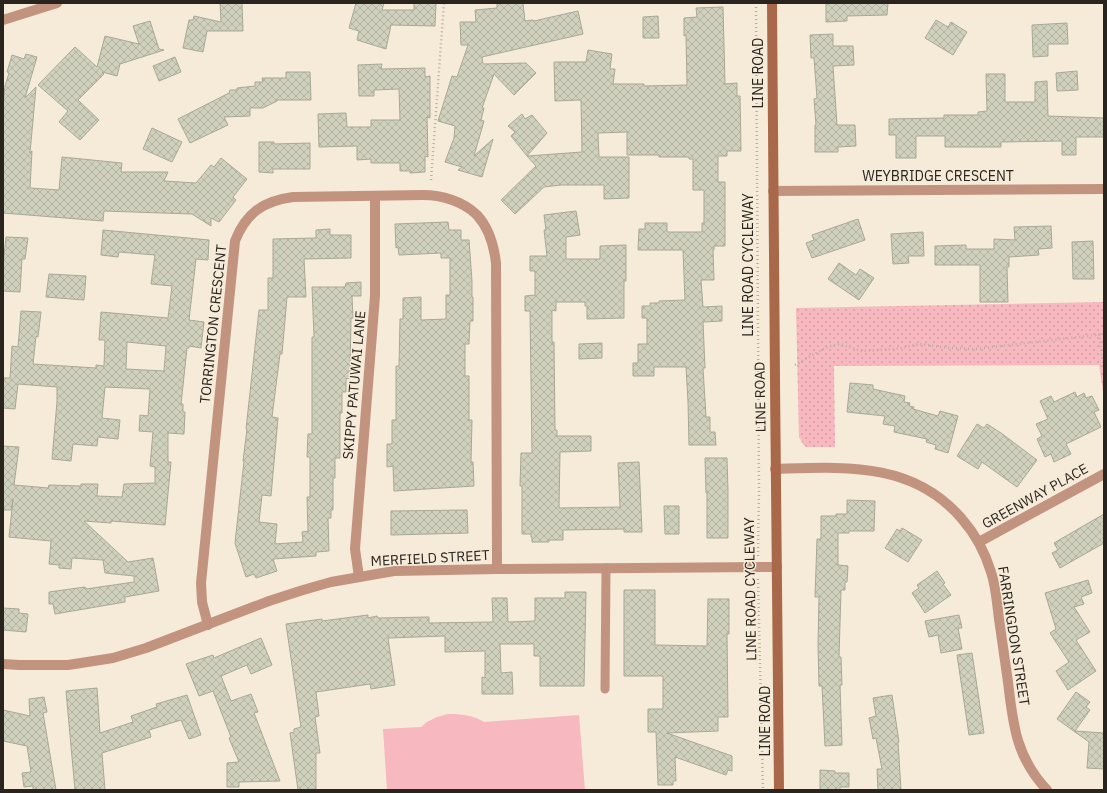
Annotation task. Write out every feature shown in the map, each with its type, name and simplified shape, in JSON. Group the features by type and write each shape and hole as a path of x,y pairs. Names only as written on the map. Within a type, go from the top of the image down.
{"main road":[{"name":"LINE ROAD","path":"772,3 779,790"}],"street":[{"path":"3,20 57,3"},
{"name":"WEYBRIDGE CRESCENT","path":"773,191 1104,188"},
{"name":"SKIPPY PATUWAI LANE","path":"359,576 355,541 375,296 375,196"},
{"name":"TORRINGTON CRESCENT","path":"208,625 202,602 201,583 235,241 239,231 251,215 259,208 280,199 293,197 441,196 465,206 477,215 486,229 494,247 496,263 497,569"},
{"name":"FARRINGDON STREET","path":"775,469 865,470 882,472 908,479 931,491 945,501 966,524 979,542 988,563 995,588 1012,713 1017,738 1022,752 1032,771 1047,790"},
{"name":"GREENWAY PLACE","path":"979,542 1104,474"},
{"name":"MERFIELD STREET","path":"3,664 39,666 68,665 102,660 146,648 268,601 331,582 394,571 777,567"}],"lane":[{"path":"605,689 606,568"}],"path":[{"path":"431,180 444,3"},
{"name":"LINE ROAD CYCLEWAY","path":"756,3 759,483 758,566 763,790"},
{"path":"1099,334 1104,370"},
{"path":"795,364 827,347 840,344 862,351 895,349 920,344 950,348 975,349 1104,334"}],"shaded area":[{"path":"1104,302 1104,398 1099,365 834,366 835,447 806,447 799,437 796,308"},
{"path":"448,714 467,715 484,722 579,715 585,790 387,790 383,729 421,727 437,717"}],"building":[{"path":"220,3 242,3 243,31 207,31 203,52 183,48 189,20 193,20 194,16 221,22"},
{"path":"356,3 384,3 382,10 414,10 414,3 436,3 435,26 391,25 386,49 357,40 359,31 349,28"},
{"path":"497,3 523,3 525,21 534,21 578,11 583,34 482,57 483,64 526,63 536,73 514,95 494,74 482,108 484,108 481,120 484,121 474,156 493,139 482,177 458,170 462,167 445,162 454,138 455,126 438,121 452,76 457,77 468,45 461,45 460,22 476,22 475,10 497,8"},
{"path":"826,3 888,3 887,15 847,16 847,21 826,22"},
{"path":"723,7 725,84 737,83 737,96 740,96 741,151 727,151 727,156 718,156 718,182 725,182 725,246 714,246 714,280 701,280 703,307 722,306 722,321 703,322 705,368 703,368 706,417 710,417 710,432 715,432 716,445 689,445 686,367 654,367 654,376 633,376 633,363 638,363 638,344 647,344 647,318 642,318 642,306 650,306 650,303 659,303 659,301 685,300 683,250 638,250 639,229 645,229 645,223 667,223 667,232 702,232 702,223 704,223 704,190 693,190 693,159 689,159 689,157 659,157 659,155 627,155 627,132 598,133 599,157 629,157 629,198 604,199 604,185 561,185 544,187 515,214 501,200 536,166 527,156 582,152 581,100 555,101 554,62 586,62 588,50 612,54 610,69 615,69 613,84 644,84 644,86 687,85 686,35 684,36 684,18 697,17 696,8"},
{"path":"658,16 659,38 643,38 643,17"},
{"path":"936,20 948,27 951,22 967,32 953,55 925,38"},
{"path":"150,21 159,49 164,50 120,64 117,76 102,72 104,74 78,100 99,120 80,140 59,122 68,111 38,85 75,47 97,67 105,36 139,44 133,26"},
{"path":"1067,23 1068,44 1048,44 1048,56 1033,57 1032,25"},
{"path":"833,34 833,46 853,46 854,65 833,66 837,125 855,125 856,146 838,147 838,152 815,152 816,125 814,99 817,98 814,58 811,58 810,35"},
{"path":"26,54 37,57 25,98 36,87 30,153 32,151 30,188 59,190 62,157 122,163 121,172 168,172 164,181 196,183 211,165 214,167 221,158 247,179 233,197 236,200 219,222 211,218 211,226 192,214 104,211 103,221 3,213 3,105 5,86 9,73 7,72 12,55 24,59"},
{"path":"175,57 181,72 159,81 153,66"},
{"path":"382,64 381,69 425,68 425,77 430,76 430,118 427,117 428,157 425,156 425,172 410,173 410,171 400,171 400,163 371,163 371,159 357,160 357,146 319,147 318,114 346,113 347,127 371,127 371,120 400,120 399,89 374,90 374,96 359,96 358,65"},
{"path":"1077,71 1078,90 1057,91 1056,73"},
{"path":"286,72 310,72 311,100 277,100 263,108 250,108 250,116 224,117 228,125 190,143 178,119 229,93 230,90 255,86 255,82 263,82 262,78 286,78"},
{"path":"986,74 1005,74 1005,102 1035,102 1035,82 1047,81 1048,116 1104,118 1104,137 1076,137 1076,155 1062,155 1062,141 1001,142 1001,147 945,147 945,136 916,136 916,158 896,158 896,135 889,135 889,119 944,118 944,115 978,115 978,112 987,111"},
{"path":"522,114 525,119 532,115 547,133 527,156 511,136 515,132 508,126"},
{"path":"152,128 182,142 172,162 143,149"},
{"path":"259,142 274,142 274,144 310,143 310,169 273,169 273,173 259,172"},
{"path":"576,211 580,235 566,237 566,259 600,259 600,246 626,245 624,318 587,319 587,306 585,306 585,302 556,302 556,311 552,310 555,430 557,430 557,436 591,436 591,451 560,452 559,508 620,507 618,463 639,462 642,532 624,532 624,529 563,530 563,540 532,542 531,534 522,534 522,486 520,486 521,453 532,453 530,311 525,311 525,296 535,295 535,271 530,271 530,256 547,256 544,215"},
{"path":"858,219 865,240 812,258 806,243 814,240 812,235"},
{"path":"448,222 449,230 461,230 461,240 469,240 473,321 470,321 469,344 465,344 465,376 469,376 469,420 472,420 471,462 473,462 474,486 394,491 393,466 387,467 387,444 392,444 392,420 396,420 396,366 399,366 400,319 403,319 403,298 421,297 421,320 446,319 446,295 450,295 450,258 441,258 441,253 399,255 398,247 396,248 395,224"},
{"path":"1051,226 1052,248 1038,249 1039,255 1009,257 1009,267 1007,267 1008,302 980,302 980,265 935,265 935,246 966,245 966,249 994,249 994,239 1015,240 1014,227"},
{"path":"330,229 330,235 351,235 351,258 304,259 306,297 287,297 282,354 280,354 272,417 278,418 271,496 262,495 259,522 277,524 275,544 303,542 302,532 308,531 307,497 310,497 310,457 307,457 308,434 312,434 312,337 314,337 312,287 345,287 346,283 361,282 361,296 352,296 353,318 351,318 350,378 346,379 346,392 342,392 342,413 340,413 340,458 335,458 335,478 333,478 333,510 331,510 331,518 328,518 329,551 316,552 316,556 273,559 277,571 256,578 254,574 246,577 235,543 259,310 268,310 268,278 273,278 273,239 316,238 316,230"},
{"path":"103,230 209,240 208,260 196,259 189,320 204,322 201,348 189,346 189,348 187,348 181,404 183,404 183,412 185,412 184,434 168,433 168,462 171,462 165,525 111,521 111,523 84,521 128,562 153,558 159,591 125,597 125,602 55,614 53,604 49,604 49,592 85,587 86,589 134,582 134,576 105,573 103,560 72,558 71,569 59,568 59,565 49,564 51,541 9,537 13,499 11,510 3,510 3,446 19,447 14,485 48,488 49,485 81,486 81,484 98,484 97,496 122,497 124,484 155,483 155,467 150,466 153,432 139,431 140,415 148,416 150,389 105,387 102,418 120,420 118,439 98,437 97,446 73,444 71,461 52,459 57,387 18,384 15,409 3,408 3,378 10,378 12,346 18,347 21,311 41,312 38,337 36,336 33,364 96,368 96,365 104,366 105,340 99,340 101,312 168,318 172,286 151,284 155,255 119,252 118,257 101,255","holes":["127,342 166,346 164,371 126,369"]},
{"path":"923,232 924,256 908,256 909,263 893,264 891,234"},
{"path":"6,237 28,238 25,259 22,259 20,292 3,291 3,265"},
{"path":"1093,241 1094,279 1073,279 1072,242"},
{"path":"839,263 856,275 860,269 874,278 859,300 828,279"},
{"path":"49,274 86,276 84,300 46,297"},
{"path":"602,343 602,358 579,359 579,344"},
{"path":"850,383 873,385 873,389 905,396 904,402 910,403 909,406 914,407 913,409 938,416 940,411 958,416 948,453 935,449 936,445 926,442 927,439 894,432 895,426 883,424 885,416 847,412"},
{"path":"1075,392 1077,397 1084,393 1086,398 1092,396 1099,410 1094,412 1101,427 1066,444 1071,454 1054,462 1051,454 1045,457 1037,439 1042,436 1036,424 1048,419 1040,401 1051,396 1054,402"},
{"path":"977,424 984,428 987,424 1037,460 1017,487 982,462 978,469 957,456"},
{"path":"705,458 727,458 728,538 707,538"},
{"path":"847,500 875,501 874,531 849,531 849,533 838,533 838,565 848,566 845,590 841,590 839,657 841,657 842,685 840,685 842,745 825,746 822,686 819,686 819,597 815,597 817,539 821,539 821,516 847,514"},
{"path":"664,506 679,506 679,534 665,534"},
{"path":"467,510 468,533 391,535 391,511"},
{"path":"1104,514 1104,543 1060,568 1052,553 1058,550 1054,543"},
{"path":"902,528 922,540 908,562 885,548 897,529 900,531"},
{"path":"937,571 945,583 943,584 951,595 925,613 912,593 919,588 917,585"},
{"path":"1088,580 1092,593 1081,597 1084,604 1074,607 1090,632 1076,640 1096,671 1068,690 1056,671 1069,662 1050,633 1056,629 1045,593"},
{"path":"624,590 655,590 655,645 707,646 708,599 729,599 729,634 727,634 728,717 718,717 718,731 667,733 732,756 732,771 728,770 726,775 675,757 676,781 673,781 673,785 658,785 656,732 648,732 648,709 663,709 663,676 624,676"},
{"path":"565,592 586,592 584,686 540,686 540,656 534,656 534,644 500,644 501,673 512,672 513,694 482,694 482,677 485,678 485,651 445,652 445,636 388,638 395,685 371,689 370,684 316,692 319,716 315,717 320,753 316,753 316,789 298,790 290,733 294,732 294,729 301,727 286,624 368,615 368,618 377,616 378,618 429,617 429,623 493,622 492,598 507,598 508,622 535,621 535,598 565,598"},
{"path":"3,608 19,609 19,613 28,614 26,632 3,630"},
{"path":"959,615 962,628 958,628 962,649 941,653 938,635 929,637 925,621"},
{"path":"261,638 272,665 251,674 247,665 221,676 231,701 251,694 258,712 254,713 280,781 239,782 239,787 227,787 227,763 239,762 229,738 231,737 213,691 199,696 186,664 213,655 214,658"},
{"path":"972,653 984,733 969,735 957,655"},
{"path":"97,688 100,733 133,722 131,716 157,707 156,704 187,695 201,735 189,739 181,720 149,730 151,737 102,753 105,790 75,790 66,691"},
{"path":"1076,692 1090,702 1086,707 1090,710 1075,731 1104,733 1104,769 1087,768 1089,742 1057,719"},
{"path":"892,695 899,742 901,790 878,790 877,769 882,769 876,738 873,739 869,718 876,716 873,698"},
{"path":"44,697 47,712 43,713 56,790 33,790 33,786 24,787 22,773 31,772 27,746 3,741 3,710 30,716 29,699"},
{"path":"820,770 835,771 835,773 849,773 849,787 840,787 840,790 820,790"}]}
